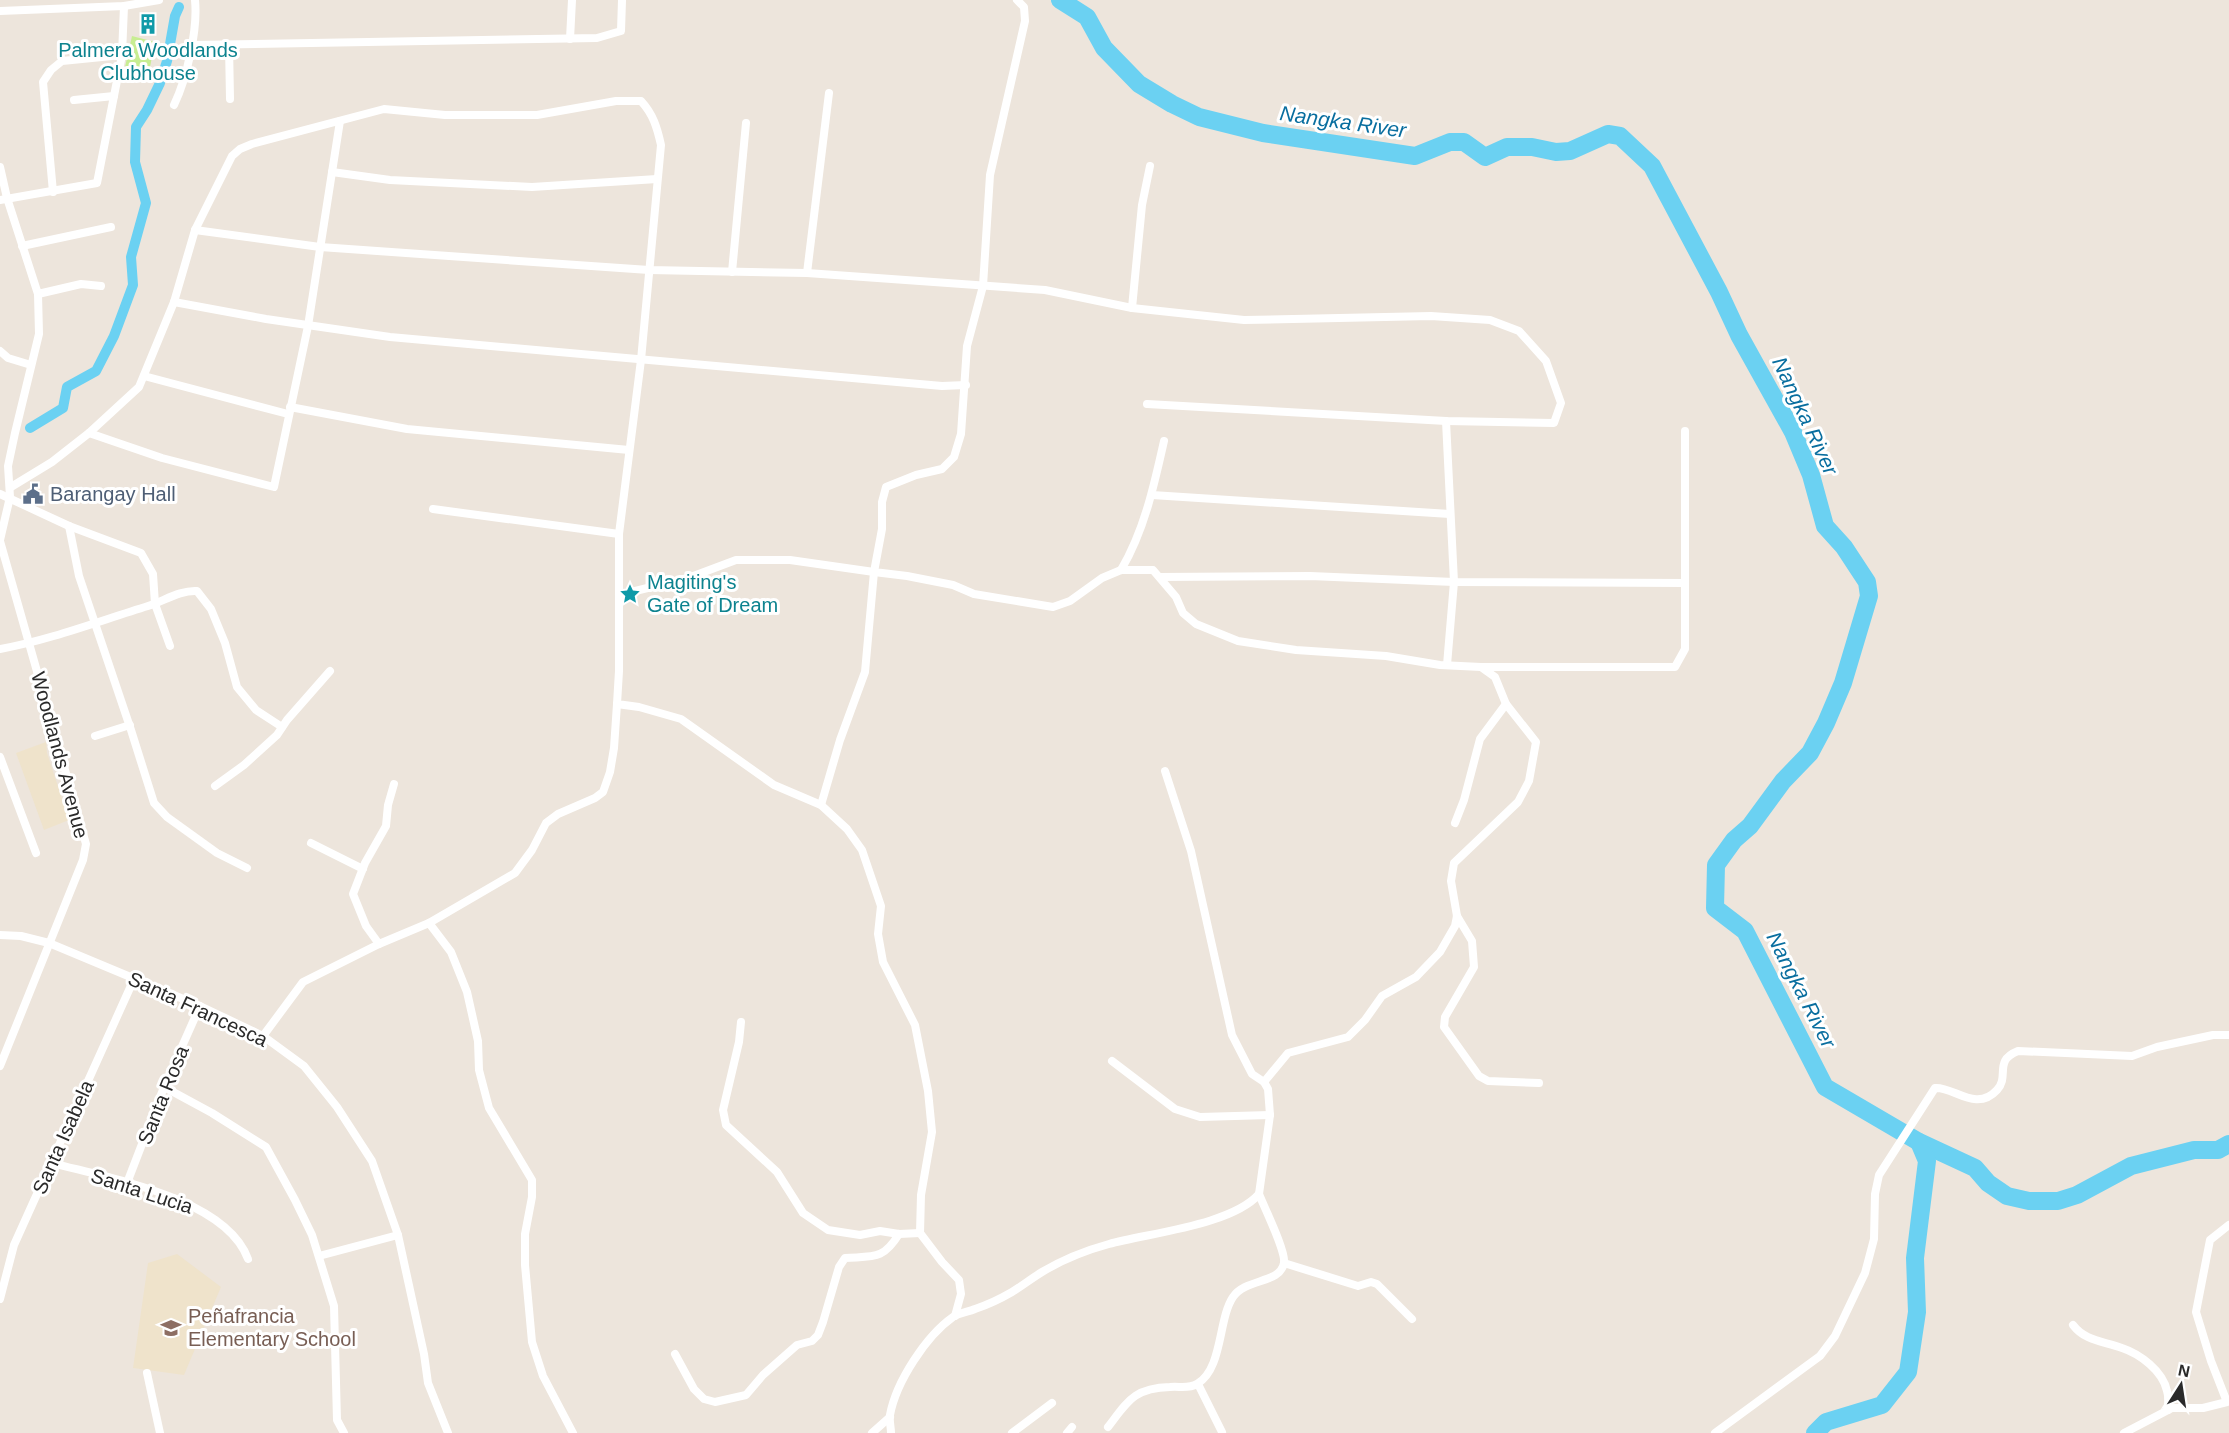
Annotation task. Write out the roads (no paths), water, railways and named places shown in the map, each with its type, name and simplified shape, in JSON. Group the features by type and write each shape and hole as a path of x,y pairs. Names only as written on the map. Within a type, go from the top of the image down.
{"street":[{"path":"0,11 124,6 159,0"},
{"path":"174,105 182,88 197,18 195,0"},
{"path":"570,39 572,0"},
{"path":"191,45 597,38 621,31 622,0"},
{"path":"821,805 840,740 865,672 874,572 882,529 882,502 886,488 916,475 942,469 954,457 961,434 967,346 983,286 990,175 1026,14 1024,7 1017,0"},
{"path":"4,199 97,183 122,55 124,6"},
{"path":"229,45 230,99"},
{"path":"53,192 43,82 51,70 62,61 122,55"},
{"path":"807,273 829,93"},
{"path":"74,100 114,96"},
{"path":"10,487 52,462 89,433 139,387 174,302 195,230 232,156 240,149 384,109 445,115 537,115 616,101 641,101 649,109 657,125 661,145 641,360 619,534 620,671 614,748 610,772 603,792 595,798 558,814 546,823 532,850 514,873 429,923 379,944 303,982 263,1036"},
{"path":"89,433 162,458 274,487 308,326 340,120"},
{"path":"732,272 746,123"},
{"path":"1132,308 1142,205 1150,166"},
{"name":"Woodlands Avenue","path":"0,167 4,199 38,294 39,334 8,466 10,497 0,541 86,844 62,914 0,1066"},
{"path":"332,172 390,180 532,187 657,179"},
{"path":"22,246 111,226"},
{"path":"195,230 320,247 649,270 807,273 1045,291 1132,308 1244,320 1431,316 1490,320 1519,331 1546,361 1561,404 1554,423 1446,422 1147,404"},
{"path":"38,294 81,284 101,286"},
{"path":"174,302 308,326 390,337 942,386 966,385"},
{"path":"1,352 8,358 31,365"},
{"path":"144,376 289,411 407,429 628,450"},
{"path":"1446,422 1455,582 1447,665"},
{"path":"619,595 688,578 736,560 790,560 907,576 953,585 974,594 1053,607 1070,601 1102,578 1121,570 1154,570 1176,597 1183,613 1196,624 1238,641 1296,650 1386,656 1447,665 1676,667 1685,649 1685,431"},
{"path":"1121,570 1141,529 1152,495 1164,441"},
{"path":"0,494 69,526 141,554 153,574 155,604 170,646"},
{"path":"1152,495 1450,513"},
{"path":"433,509 619,534"},
{"path":"69,526 78,576 130,725 154,803 167,817 217,853 247,868"},
{"path":"1161,577 1310,576 1455,582 1685,583"},
{"path":"0,649 29,644 190,591 198,592 211,609 225,643 237,687 256,710 282,727"},
{"path":"1264,1082 1288,1053 1348,1037 1365,1020 1382,996 1416,977 1440,952 1455,926 1457,916 1451,881 1454,863 1518,802 1529,781 1536,742 1506,704 1495,677 1481,666"},
{"path":"215,786 277,735 330,671"},
{"path":"617,704 639,707 681,719 774,785 821,805 847,829 862,850 881,906 878,934 883,962 915,1025 928,1091 932,1132 921,1195 920,1233 959,1280 961,1294 955,1316"},
{"path":"1455,823 1464,800 1480,739 1506,704"},
{"path":"95,736 130,725"},
{"path":"0,757 2,768 36,853"},
{"path":"1108,1427 1129,1401 1143,1390 1190,1387 1197,1384 1207,1373 1217,1352 1232,1298 1248,1285 1276,1276 1284,1263 1284,1256 1259,1194 1270,1115 1268,1089 1264,1082 1252,1074 1232,1035 1191,851 1165,771"},
{"path":"379,944 366,926 353,894 363,869 386,826 388,805 394,784"},
{"path":"311,843 363,869"},
{"path":"1457,916 1472,941 1474,968 1445,1017 1444,1027 1479,1076 1488,1081 1539,1083"},
{"path":"429,923 451,952 467,992 478,1041 479,1070 489,1108 532,1180 532,1197 525,1234 525,1265 532,1342 543,1376 573,1433"},
{"name":"Santa Francesca","path":"0,935 21,936 50,943 200,1006 263,1036 304,1066 337,1107 372,1161 398,1235 424,1354 428,1383 448,1433"},
{"name":"Santa Isabela","path":"0,1299 3,1272 14,1245 134,979"},
{"name":"Santa Rosa","path":"127,1184 164,1087 200,1006"},
{"path":"741,1022 739,1042 723,1110 726,1125 777,1172 803,1213 828,1230 860,1235 880,1231 899,1234 920,1233"},
{"path":"1715,1433 1820,1356 1834,1336 1865,1274 1874,1239 1875,1194 1879,1175 1927,1098 1937,1087 1968,1099 1988,1095 1997,1090 2000,1084 2002,1065 2006,1058 2018,1051 2132,1056 2157,1047 2213,1035 2229,1035"},
{"path":"1112,1061 1175,1109 1200,1117 1270,1115"},
{"path":"164,1087 212,1113 266,1147 312,1234 334,1306 337,1420 344,1433"},
{"name":"Santa Lucia","path":"52,1163 166,1195 197,1208 227,1229 241,1243 248,1259"},
{"path":"891,1433 890,1417 897,1391 918,1355 933,1335 955,1316 977,1309 1012,1292 1043,1271 1071,1258 1107,1244 1203,1222 1253,1201 1259,1194"},
{"path":"2124,1433 2172,1408 2203,1408 2228,1403 2211,1361 2196,1312 2210,1240 2229,1225"},
{"path":"675,1354 694,1389 704,1399 715,1402 746,1395 763,1375 796,1345 812,1341 818,1335 839,1267 845,1258 872,1258 883,1254 892,1246 899,1234"},
{"path":"319,1256 398,1235"},
{"path":"1284,1263 1358,1286 1371,1282 1377,1284 1412,1319"},
{"path":"2073,1325 2079,1333 2097,1341 2122,1347 2149,1363 2163,1379 2168,1392 2168,1410"},
{"path":"147,1373 160,1433"},
{"path":"1197,1384 1222,1432"},
{"path":"1012,1433 1052,1403"},
{"path":"872,1433 890,1417"}],"waterway":[{"name":"Nangka River","path":"1060,0 1087,17 1104,48 1139,84 1199,117 1263,133 1415,156 1450,142 1464,142 1485,157 1507,147 1532,147 1556,152 1570,151 1608,134 1620,136 1652,166 1719,292 1739,335 1793,432 1811,475 1825,526 1844,547 1867,582 1869,596 1843,683 1810,753 1783,781 1750,826 1734,840 1716,865 1715,908 1745,931 1825,1087 1919,1142 1975,1168 1988,1183 2007,1196 2029,1201 2058,1201 2077,1195 2131,1166 2194,1150 2218,1150 2229,1144"},
{"path":"30,428 63,408 67,387 96,371 114,336 133,285 131,257 146,203 135,162 136,127 160,83 179,7"},
{"path":"1815,1433 1826,1422 1882,1405 1908,1372 1917,1312 1915,1258 1927,1161 1919,1142"}],"place":[{"name":"Palmera Woodlands Clubhouse","path":"148,24"},
{"name":"Barangay Hall","path":"33,494"},
{"name":"Magiting's Gate of Dream","path":"630,594"},
{"name":"Peñafrancia Elementary School","path":"171,1328"}]}
